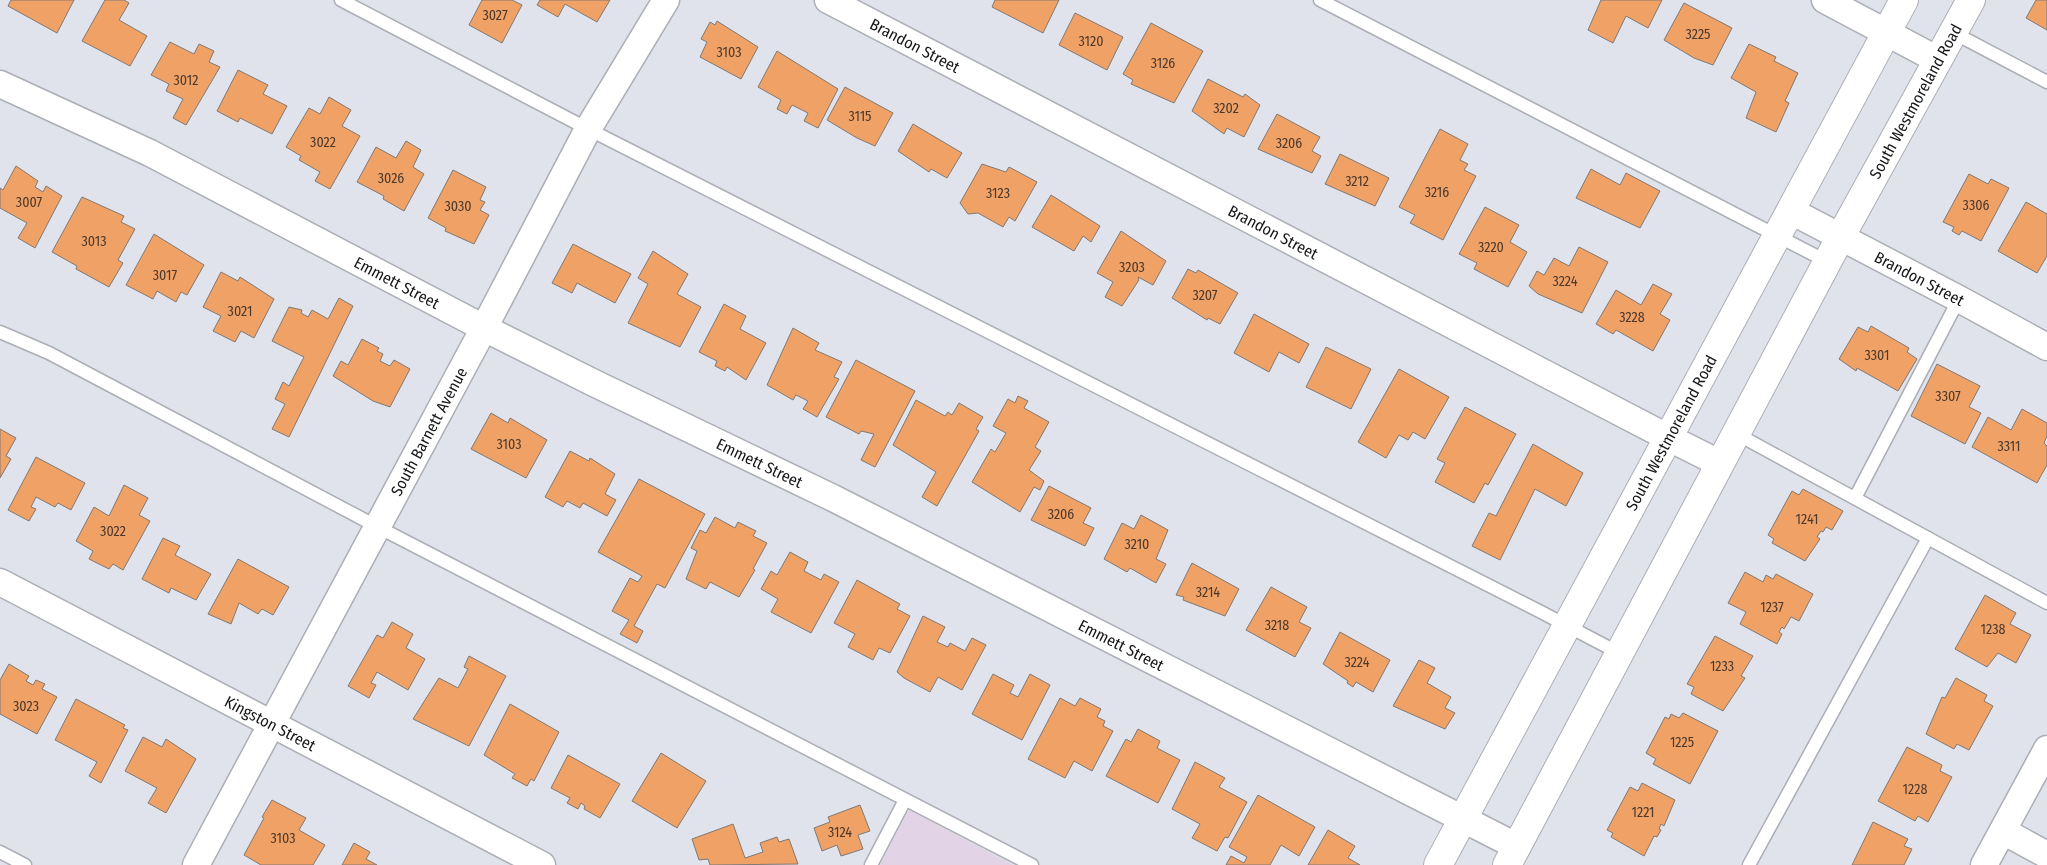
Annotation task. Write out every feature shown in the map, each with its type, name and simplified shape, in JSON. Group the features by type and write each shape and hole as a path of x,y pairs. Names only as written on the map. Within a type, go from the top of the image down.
{"main road":[{"name":"South Westmoreland Road","path":"1438,865 1904,0"},
{"name":"South Westmoreland Road","path":"1512,856 1735,433 1971,0"}],"street":[{"name":"South Barnett Avenue","path":"196,865 376,526 484,328 588,129 666,0"},
{"name":"Brandon Street","path":"828,0 1720,463"},
{"path":"1825,0 1938,60"},
{"name":"Emmett Street","path":"0,84 150,153 484,328 833,498 1463,818 1512,856"},
{"name":"Brandon Street","path":"1791,211 1959,298 2047,348"},
{"name":"Kingston Street","path":"0,582 542,865"},
{"path":"1984,865 2047,750"},
{"path":"2003,831 2047,855"}],"lane":[{"path":"340,0 588,129 1619,653"},
{"path":"1320,0 1828,262"},
{"path":"1954,33 2047,82"},
{"path":"1855,498 1959,298"},
{"path":"0,332 50,353 376,526 1032,865"},
{"path":"1735,433 2047,603"},
{"path":"1749,865 1928,538"},
{"path":"871,865 905,800"},
{"path":"0,852 25,865"}],"shaded area":[{"path":"909,810 1013,865 880,865"}],"building":[{"path":"11,0 74,0 57,33 8,6"},
{"path":"105,0 124,0 129,3 119,20 147,36 130,66 82,41"},
{"path":"482,0 512,0 522,5 502,43 469,25"},
{"path":"540,0 610,0 597,22 565,4 558,17 537,5"},
{"path":"995,0 1059,0 1043,33 992,7"},
{"path":"1601,0 1662,0 1648,28 1626,16 1613,43 1588,30"},
{"path":"2036,0 2047,0 2047,30 2026,18"},
{"path":"1684,3 1732,28 1713,65 1694,58 1664,40"},
{"path":"1075,13 1123,37 1107,70 1059,45"},
{"path":"717,21 758,47 741,79 700,57 707,42 701,39 710,22 715,25"},
{"path":"1151,23 1203,51 1174,103 1131,84 1133,80 1123,74"},
{"path":"170,42 194,54 199,44 214,51 209,62 220,67 186,125 173,118 183,99 166,91 169,84 151,75"},
{"path":"1749,44 1776,57 1774,61 1798,73 1785,101 1789,103 1776,132 1746,118 1756,92 1731,78"},
{"path":"777,51 838,89 818,128 804,121 808,113 792,105 787,114 777,109 781,100 758,87"},
{"path":"238,70 268,85 263,94 287,106 272,134 240,118 238,122 217,111"},
{"path":"1208,79 1243,97 1245,94 1260,105 1244,137 1227,128 1224,134 1192,111"},
{"path":"845,87 893,113 875,146 857,138 827,120"},
{"path":"329,97 351,110 342,126 360,136 330,189 315,181 320,172 299,160 301,156 286,147 309,108 320,114"},
{"path":"1277,114 1320,137 1312,151 1321,156 1312,173 1258,149"},
{"path":"913,124 962,153 947,178 931,169 929,172 898,151"},
{"path":"1440,129 1468,144 1460,160 1468,164 1464,170 1476,176 1443,240 1410,223 1415,215 1399,207"},
{"path":"406,141 421,150 413,167 424,174 404,211 383,199 384,196 357,182 376,147 396,158"},
{"path":"1340,154 1389,178 1375,206 1325,184"},
{"path":"982,164 1006,172 1009,167 1037,182 1015,221 1009,217 1003,227 978,213 968,214 960,203"},
{"path":"16,166 38,181 35,187 43,192 46,186 62,196 35,248 18,238 27,223 0,208 0,188 3,190"},
{"path":"1591,169 1620,185 1626,173 1660,191 1640,228 1576,198"},
{"path":"453,170 486,187 480,200 485,202 480,210 489,215 474,244 445,231 446,228 428,218"},
{"path":"1969,174 1988,184 1991,179 2009,188 1981,241 1962,231 1959,235 1952,231 1954,227 1943,222"},
{"path":"1051,195 1100,226 1091,242 1083,236 1074,251 1032,227"},
{"path":"82,197 124,216 121,222 135,229 118,260 123,263 109,287 76,269 77,266 52,252"},
{"path":"2026,202 2047,214 2047,256 2037,273 1998,251"},
{"path":"1485,207 1519,225 1510,242 1527,252 1508,287 1474,269 1477,263 1459,254"},
{"path":"1121,231 1166,261 1153,285 1138,277 1139,280 1122,306 1105,297 1113,282 1097,273"},
{"path":"154,234 204,265 187,295 181,292 176,302 157,291 153,299 126,285"},
{"path":"573,244 631,274 615,303 577,283 572,293 552,283"},
{"path":"1579,247 1608,262 1582,313 1538,294 1529,286 1537,271 1544,275 1554,258 1569,266"},
{"path":"653,251 688,274 677,294 701,307 680,347 628,323 648,284 638,278"},
{"path":"1188,269 1196,273 1198,270 1238,293 1220,324 1208,318 1207,320 1172,298"},
{"path":"221,272 238,281 240,277 274,299 254,338 241,331 235,342 213,331 221,316 203,307"},
{"path":"1653,284 1672,294 1660,314 1670,320 1653,351 1616,330 1613,334 1596,324 1616,290 1641,305"},
{"path":"339,298 353,306 289,437 272,429 285,404 275,399 283,382 289,386 304,357 272,341 289,307 302,310 301,313 308,317 312,310 328,319"},
{"path":"724,304 746,316 740,329 766,343 746,380 727,367 725,371 715,366 717,361 699,352"},
{"path":"1254,314 1309,344 1299,363 1279,352 1269,372 1234,353"},
{"path":"1871,326 1909,348 1907,352 1917,359 1898,391 1857,368 1856,371 1839,359 1858,327 1868,332"},
{"path":"793,328 819,343 815,350 842,362 834,377 839,379 817,417 803,409 808,401 796,395 793,400 767,385"},
{"path":"362,339 379,348 377,351 383,354 380,361 390,366 394,360 410,369 390,407 373,401 333,376 341,361 348,365"},
{"path":"1326,347 1371,369 1351,409 1306,387"},
{"path":"856,360 915,391 875,467 861,460 874,434 861,431 859,434 826,417"},
{"path":"1937,364 1980,386 1969,407 1981,413 1965,444 1911,416"},
{"path":"1399,369 1449,397 1425,439 1413,432 1408,440 1399,435 1386,458 1358,442"},
{"path":"1018,396 1028,401 1024,408 1049,422 1035,447 1041,451 1029,470 1044,481 1040,490 1034,487 1020,512 972,482 991,449 995,452 1006,433 993,426 1008,399 1015,403"},
{"path":"916,400 945,416 948,412 952,415 959,403 983,417 976,429 979,431 937,506 922,497 936,472 893,445"},
{"path":"1465,407 1516,434 1488,485 1485,483 1474,503 1435,482 1445,463 1437,459"},
{"path":"2022,409 2047,423 2047,436 2044,443 2047,446 2047,465 2037,483 1972,447 1988,417 2011,430"},
{"path":"491,413 508,423 510,418 547,440 526,478 471,449"},
{"path":"0,429 16,438 6,456 11,459 0,478"},
{"path":"1533,444 1583,473 1566,506 1535,489 1500,560 1472,546 1489,513 1496,516"},
{"path":"570,451 589,461 590,458 615,474 605,494 616,500 607,516 583,503 580,508 567,501 563,507 545,497"},
{"path":"36,457 85,483 71,510 58,503 55,507 36,497 31,507 36,509 29,521 8,510"},
{"path":"639,479 705,514 665,588 657,584 634,626 643,631 637,643 620,634 629,620 612,611 630,578 638,582 642,576 598,552"},
{"path":"124,485 148,498 139,515 150,521 123,570 113,564 109,569 89,559 93,551 76,541 94,507 109,516"},
{"path":"1049,486 1091,508 1083,523 1094,528 1085,546 1031,520"},
{"path":"1803,489 1843,511 1832,530 1826,527 1823,532 1821,531 1817,537 1820,539 1805,561 1772,543 1774,539 1768,535 1792,491 1799,495"},
{"path":"1141,515 1168,530 1156,559 1166,564 1156,583 1130,568 1127,572 1104,559 1122,523 1134,529"},
{"path":"715,517 735,528 738,522 756,531 753,536 767,543 753,569 755,570 739,597 710,582 706,589 686,579 697,551 691,548 700,530 706,533"},
{"path":"163,538 180,546 175,555 211,574 196,600 171,588 169,593 142,579"},
{"path":"790,552 808,562 804,571 821,580 824,574 839,582 811,633 771,612 778,599 761,589 771,571 777,575"},
{"path":"238,559 289,587 273,615 262,609 258,614 239,603 231,624 208,614"},
{"path":"1192,563 1239,589 1225,616 1183,600 1184,597 1176,595"},
{"path":"1745,572 1763,582 1766,575 1773,579 1776,574 1813,594 1799,621 1791,617 1784,629 1782,627 1779,632 1782,634 1777,644 1740,624 1746,612 1728,603"},
{"path":"857,580 900,604 897,609 910,616 890,653 879,648 873,660 848,647 855,634 834,623"},
{"path":"1271,587 1307,607 1299,622 1311,628 1295,657 1246,630"},
{"path":"1985,595 2016,613 2010,624 2031,635 2016,663 1998,653 1987,667 1955,649"},
{"path":"923,616 945,627 937,642 948,647 950,643 965,651 972,638 986,645 962,690 938,677 930,692 904,678 897,672"},
{"path":"392,622 413,634 406,648 425,659 408,690 377,672 371,683 376,685 369,698 348,686 377,635 383,638"},
{"path":"1340,632 1390,660 1373,692 1356,682 1353,687 1347,683 1348,681 1323,664"},
{"path":"1715,636 1753,656 1741,676 1745,678 1723,711 1691,694 1694,687 1687,684"},
{"path":"469,656 506,676 469,746 413,719 439,678 458,688 468,669 464,667"},
{"path":"1419,660 1435,668 1427,683 1451,697 1445,708 1455,713 1445,729 1393,706"},
{"path":"9,664 29,676 26,681 33,685 36,680 45,684 42,689 57,697 37,734 0,714 0,680"},
{"path":"993,674 1014,685 1010,693 1018,697 1030,674 1050,685 1022,740 972,714"},
{"path":"1956,678 1987,695 1984,701 1993,706 1969,750 1957,744 1954,749 1926,734 1942,697 1945,698"},
{"path":"1060,698 1075,706 1080,698 1101,709 1097,717 1105,721 1103,726 1113,731 1092,771 1074,761 1065,778 1028,759"},
{"path":"76,699 125,725 123,728 128,730 101,783 89,776 97,762 55,740"},
{"path":"510,704 559,732 534,781 531,779 527,786 512,778 515,774 484,755"},
{"path":"1683,713 1718,731 1690,784 1653,764 1656,759 1646,753 1665,717 1669,719 1671,714 1679,718"},
{"path":"1138,729 1160,741 1157,748 1180,760 1158,803 1106,776 1126,739 1131,742"},
{"path":"143,737 162,747 166,739 196,759 166,813 148,803 157,788 125,771"},
{"path":"1907,747 1942,765 1940,771 1952,777 1928,822 1918,816 1915,821 1878,801"},
{"path":"661,753 706,781 677,828 632,801"},
{"path":"568,755 620,784 600,818 584,809 585,806 581,803 578,809 567,803 570,798 551,788"},
{"path":"1195,762 1225,778 1219,787 1247,802 1228,838 1225,837 1217,851 1192,838 1200,824 1172,809"},
{"path":"1642,783 1675,800 1664,826 1661,824 1659,829 1661,830 1657,837 1654,836 1644,856 1611,837 1613,833 1607,830 1630,787 1638,791"},
{"path":"1258,795 1315,827 1299,856 1281,845 1270,865 1226,865 1231,856 1244,863 1247,857 1229,847"},
{"path":"272,800 306,818 299,830 325,845 313,865 261,865 244,855"},
{"path":"860,805 870,831 858,835 863,849 841,856 837,845 822,851 814,828 830,822 828,817"},
{"path":"1873,822 1908,839 1904,846 1912,849 1904,865 1852,865"},
{"path":"733,824 745,858 763,852 760,843 777,837 779,842 789,839 798,864 710,865 708,859 699,860 692,839"},
{"path":"1328,830 1355,846 1348,858 1360,865 1308,865"},
{"path":"354,843 370,852 366,859 377,865 342,865"}]}
